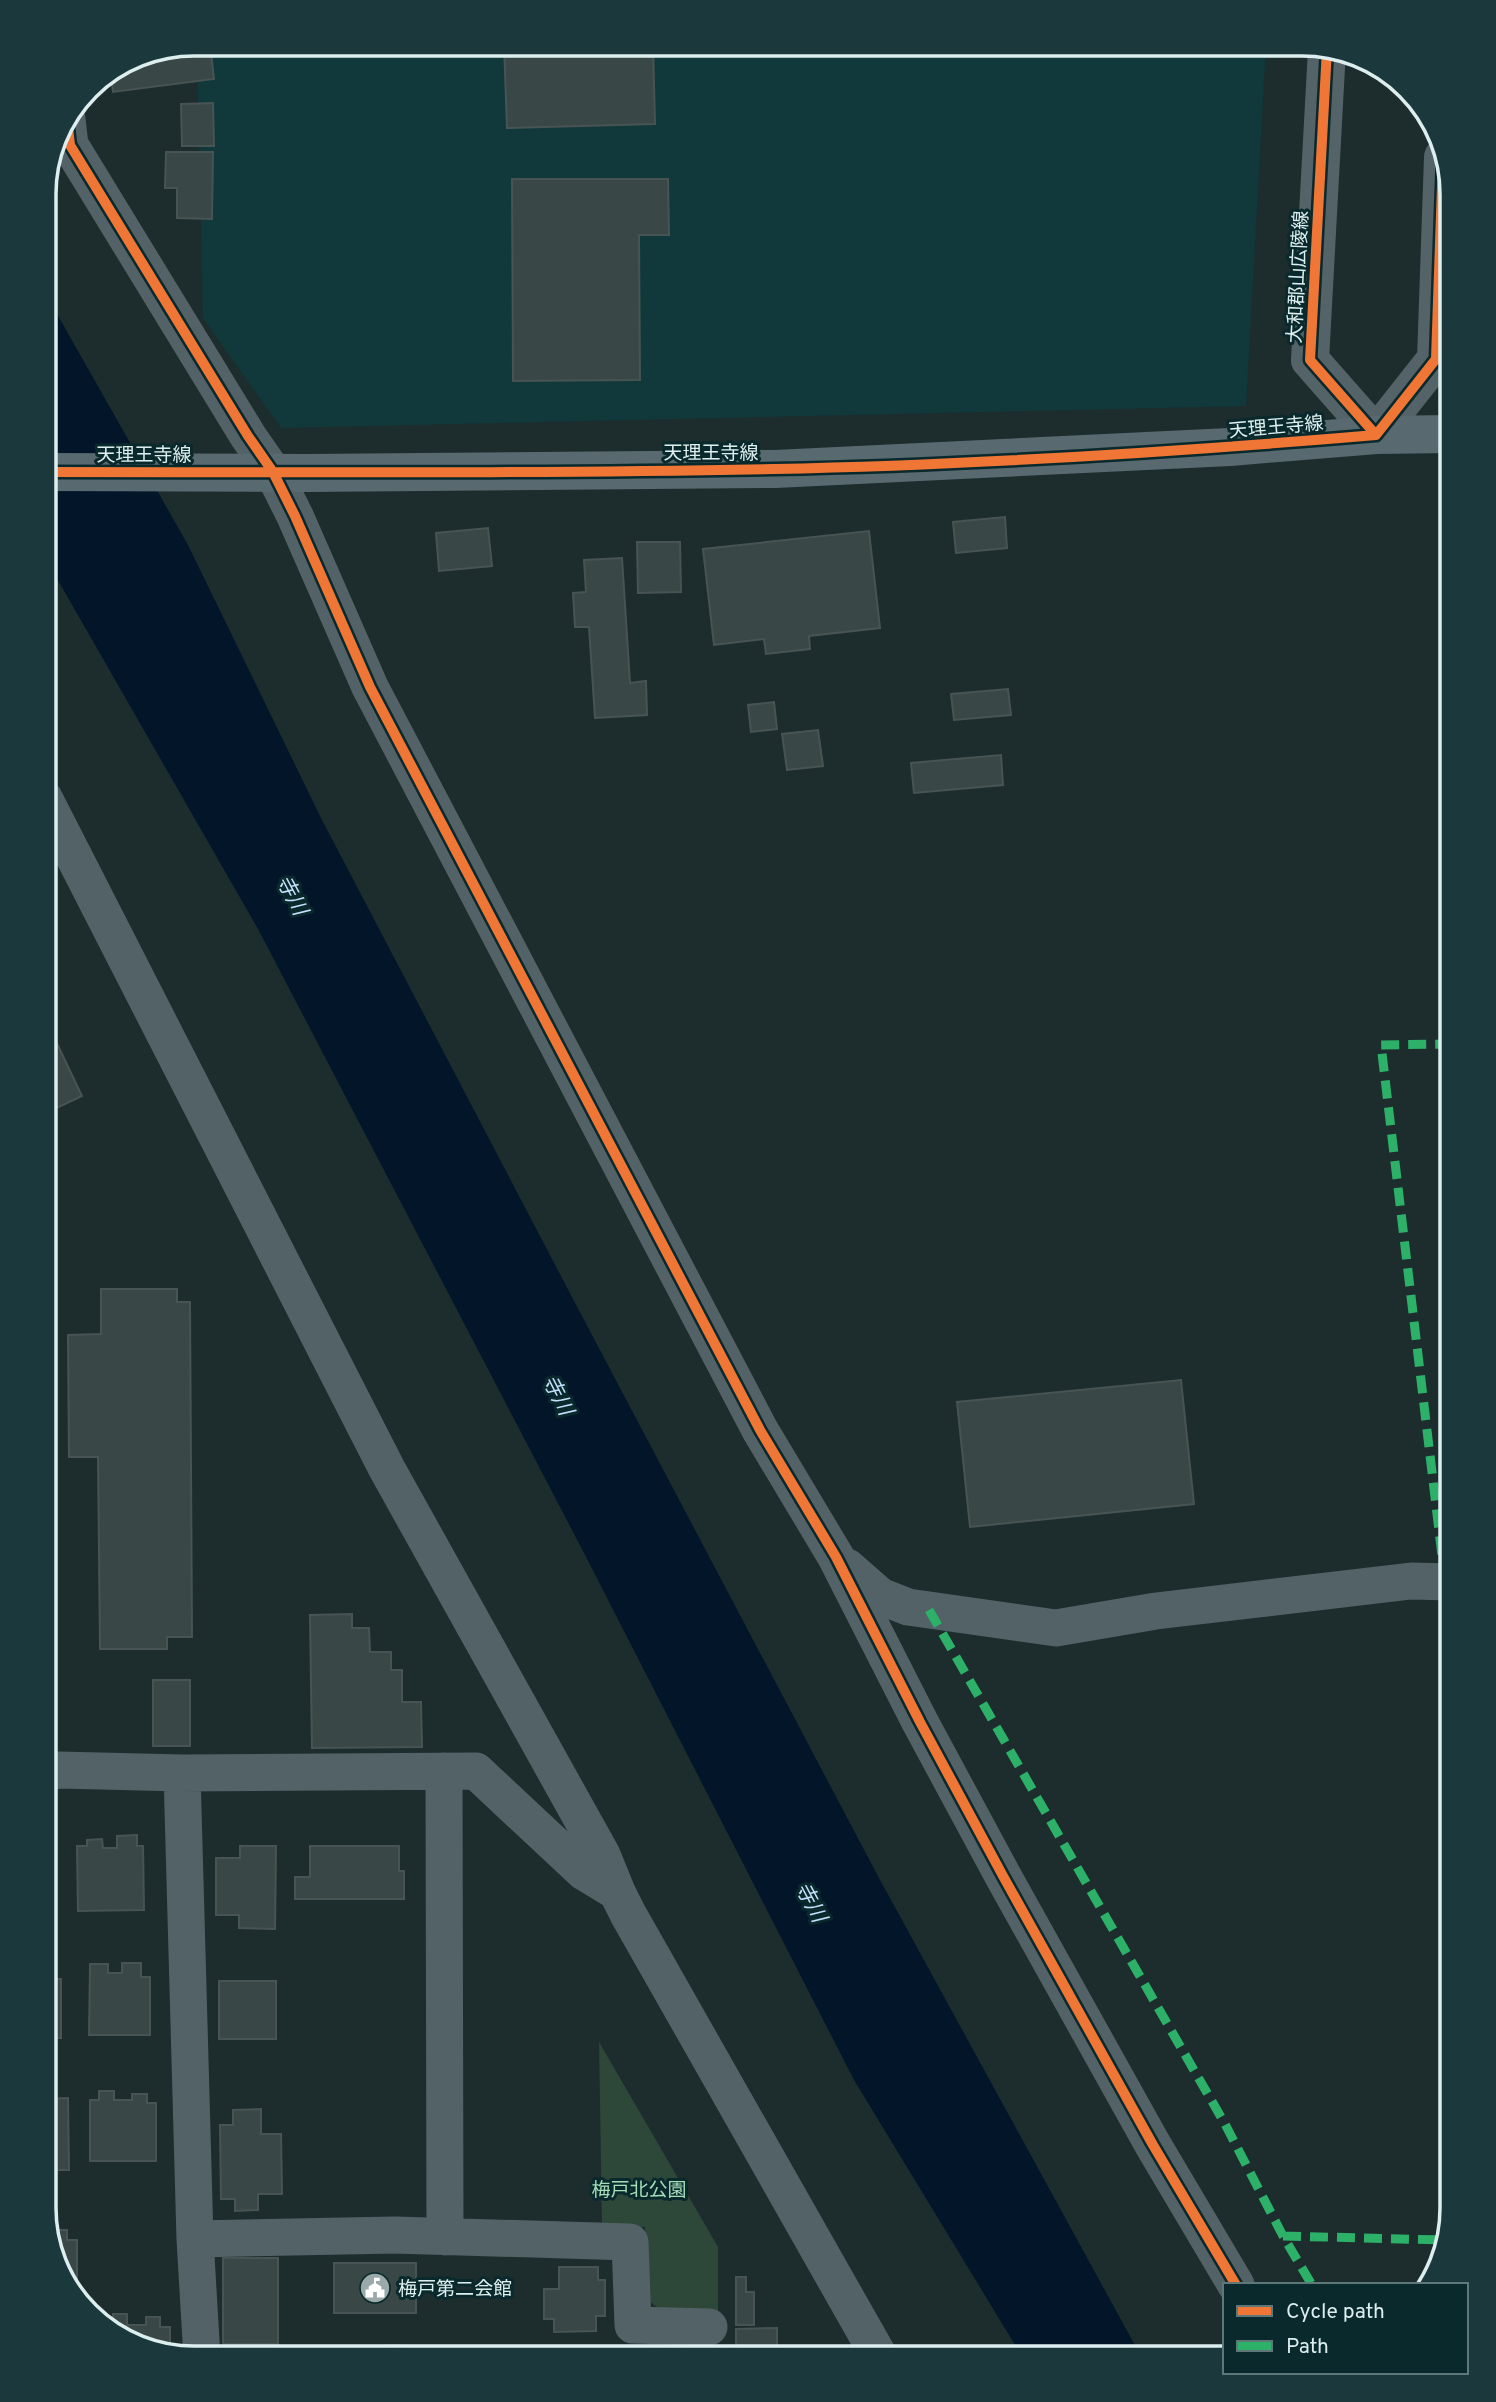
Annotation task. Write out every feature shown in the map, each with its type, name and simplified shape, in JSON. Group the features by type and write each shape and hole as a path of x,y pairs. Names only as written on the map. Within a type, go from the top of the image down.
{"main road":[{"name":"大和郡山広陵線","path":"1326,59 1310,360 1376,435"},
{"path":"1376,435 1436,359 1440,244"},
{"name":"天理王寺線","path":"56,472 775,469 1230,447 1376,435 1440,434"}],"street":[{"path":"69,136 70,145 248,436 273,472 370,687 760,1430 836,1557 920,1722 1003,1876 1153,2144 1235,2283"},
{"path":"56,821 387,1469 602,1855 617,1892 873,2346"},
{"path":"836,1557 880,1596 908,1607 1056,1628 1170,1610 1411,1581 1440,1582"},
{"path":"56,1771 182,1773 476,1771 584,1872 617,1892"},
{"path":"444,1771 446,2237"},
{"path":"182,1773 195,2239 201,2346"},
{"path":"195,2239 396,2235 630,2242 633,2325 709,2327"}],"shaded area":[{"path":"197,56 1265,56 1246,406 281,428 203,318"}],"green space":[{"name":"梅戸北公園","path":"599,2042 718,2247 718,2314 662,2312 645,2297 645,2227 602,2227"},
{"path":"392,2344 430,2346 373,2346"}],"water":[{"name":"寺川","path":"56,312 188,545 321,818 573,1299 879,1878 1135,2346 1016,2346 854,2080 584,1553 258,929 56,577"}],"building":[{"path":"211,56 214,79 113,92 112,83 141,67 176,57"},
{"path":"504,56 653,56 655,124 507,128"},
{"path":"213,103 214,146 182,146 181,104"},
{"path":"166,152 213,152 212,219 177,218 177,188 165,188"},
{"path":"512,179 668,179 669,235 639,235 640,380 513,381"},
{"path":"1005,517 1007,548 956,553 953,522"},
{"path":"488,528 492,566 439,571 436,533"},
{"path":"869,531 880,628 809,636 810,649 766,654 764,639 714,645 703,549"},
{"path":"637,542 680,542 681,592 638,593"},
{"path":"622,558 630,683 646,681 647,715 595,718 589,627 575,627 573,593 586,592 584,560"},
{"path":"1008,689 1011,715 954,720 951,694"},
{"path":"774,702 777,729 751,732 748,705"},
{"path":"818,730 823,766 787,770 782,734"},
{"path":"1001,755 1003,785 914,793 911,763"},
{"path":"56,1041 82,1096 56,1108"},
{"path":"101,1289 177,1289 177,1302 190,1302 192,1637 167,1637 167,1649 100,1649 98,1457 69,1457 68,1335 101,1334"},
{"path":"1181,1380 1194,1504 970,1527 957,1402"},
{"path":"352,1614 352,1628 369,1628 370,1652 391,1652 391,1670 402,1670 402,1702 421,1702 422,1747 312,1748 310,1615"},
{"path":"153,1680 190,1680 190,1746 153,1746"},
{"path":"137,1835 137,1846 143,1846 144,1910 78,1911 77,1846 87,1846 87,1840 102,1839 103,1848 117,1848 117,1836"},
{"path":"240,1846 276,1846 275,1929 239,1928 239,1915 216,1915 216,1858 240,1858"},
{"path":"310,1846 399,1846 399,1871 404,1871 404,1899 295,1899 295,1877 310,1877"},
{"path":"122,1963 141,1963 141,1977 150,1977 150,2035 89,2035 90,1964 108,1964 108,1973 122,1973"},
{"path":"56,1979 61,1979 61,2038 56,2038"},
{"path":"219,1981 276,1981 276,2039 219,2039"},
{"path":"99,2091 114,2091 114,2100 132,2100 132,2094 147,2094 147,2103 156,2103 156,2161 90,2161 90,2100 99,2100"},
{"path":"56,2098 68,2098 69,2170 56,2170"},
{"path":"261,2109 261,2134 281,2134 282,2194 258,2194 258,2210 235,2211 235,2199 221,2199 220,2125 233,2125 233,2110"},
{"path":"58,2230 67,2230 67,2240 77,2240 77,2281 63,2252"},
{"path":"223,2258 278,2258 278,2344 223,2344"},
{"name":"梅戸第二会館","path":"334,2263 416,2263 416,2313 334,2313"},
{"path":"559,2267 598,2267 598,2280 605,2280 605,2316 596,2316 596,2331 554,2332 554,2319 544,2319 544,2289 559,2289"},
{"path":"736,2277 746,2277 746,2292 754,2292 754,2325 736,2325"},
{"path":"113,2314 127,2314 127,2325 146,2325 146,2317 160,2317 160,2327 170,2327 170,2344 133,2332 113,2319"},
{"path":"777,2328 777,2346 736,2346 736,2329"}],"marked path":[{"path":"1440,1044 1381,1045 1440,1539"},
{"path":"929,1610 1225,2124 1283,2236 1311,2283"},
{"path":"1283,2236 1436,2240"}],"cycle path":[{"path":"1326,59 1310,360 1376,435"},
{"path":"69,136 70,145 248,436 273,472 370,687 760,1430 836,1557 920,1722 1003,1876 1153,2145 1235,2283"},
{"path":"1376,435 1436,359 1440,244"},
{"path":"56,472 683,471 849,467 1075,457 1376,435"}],"place":[{"name":"梅戸第二会館","path":"375,2288"}]}
